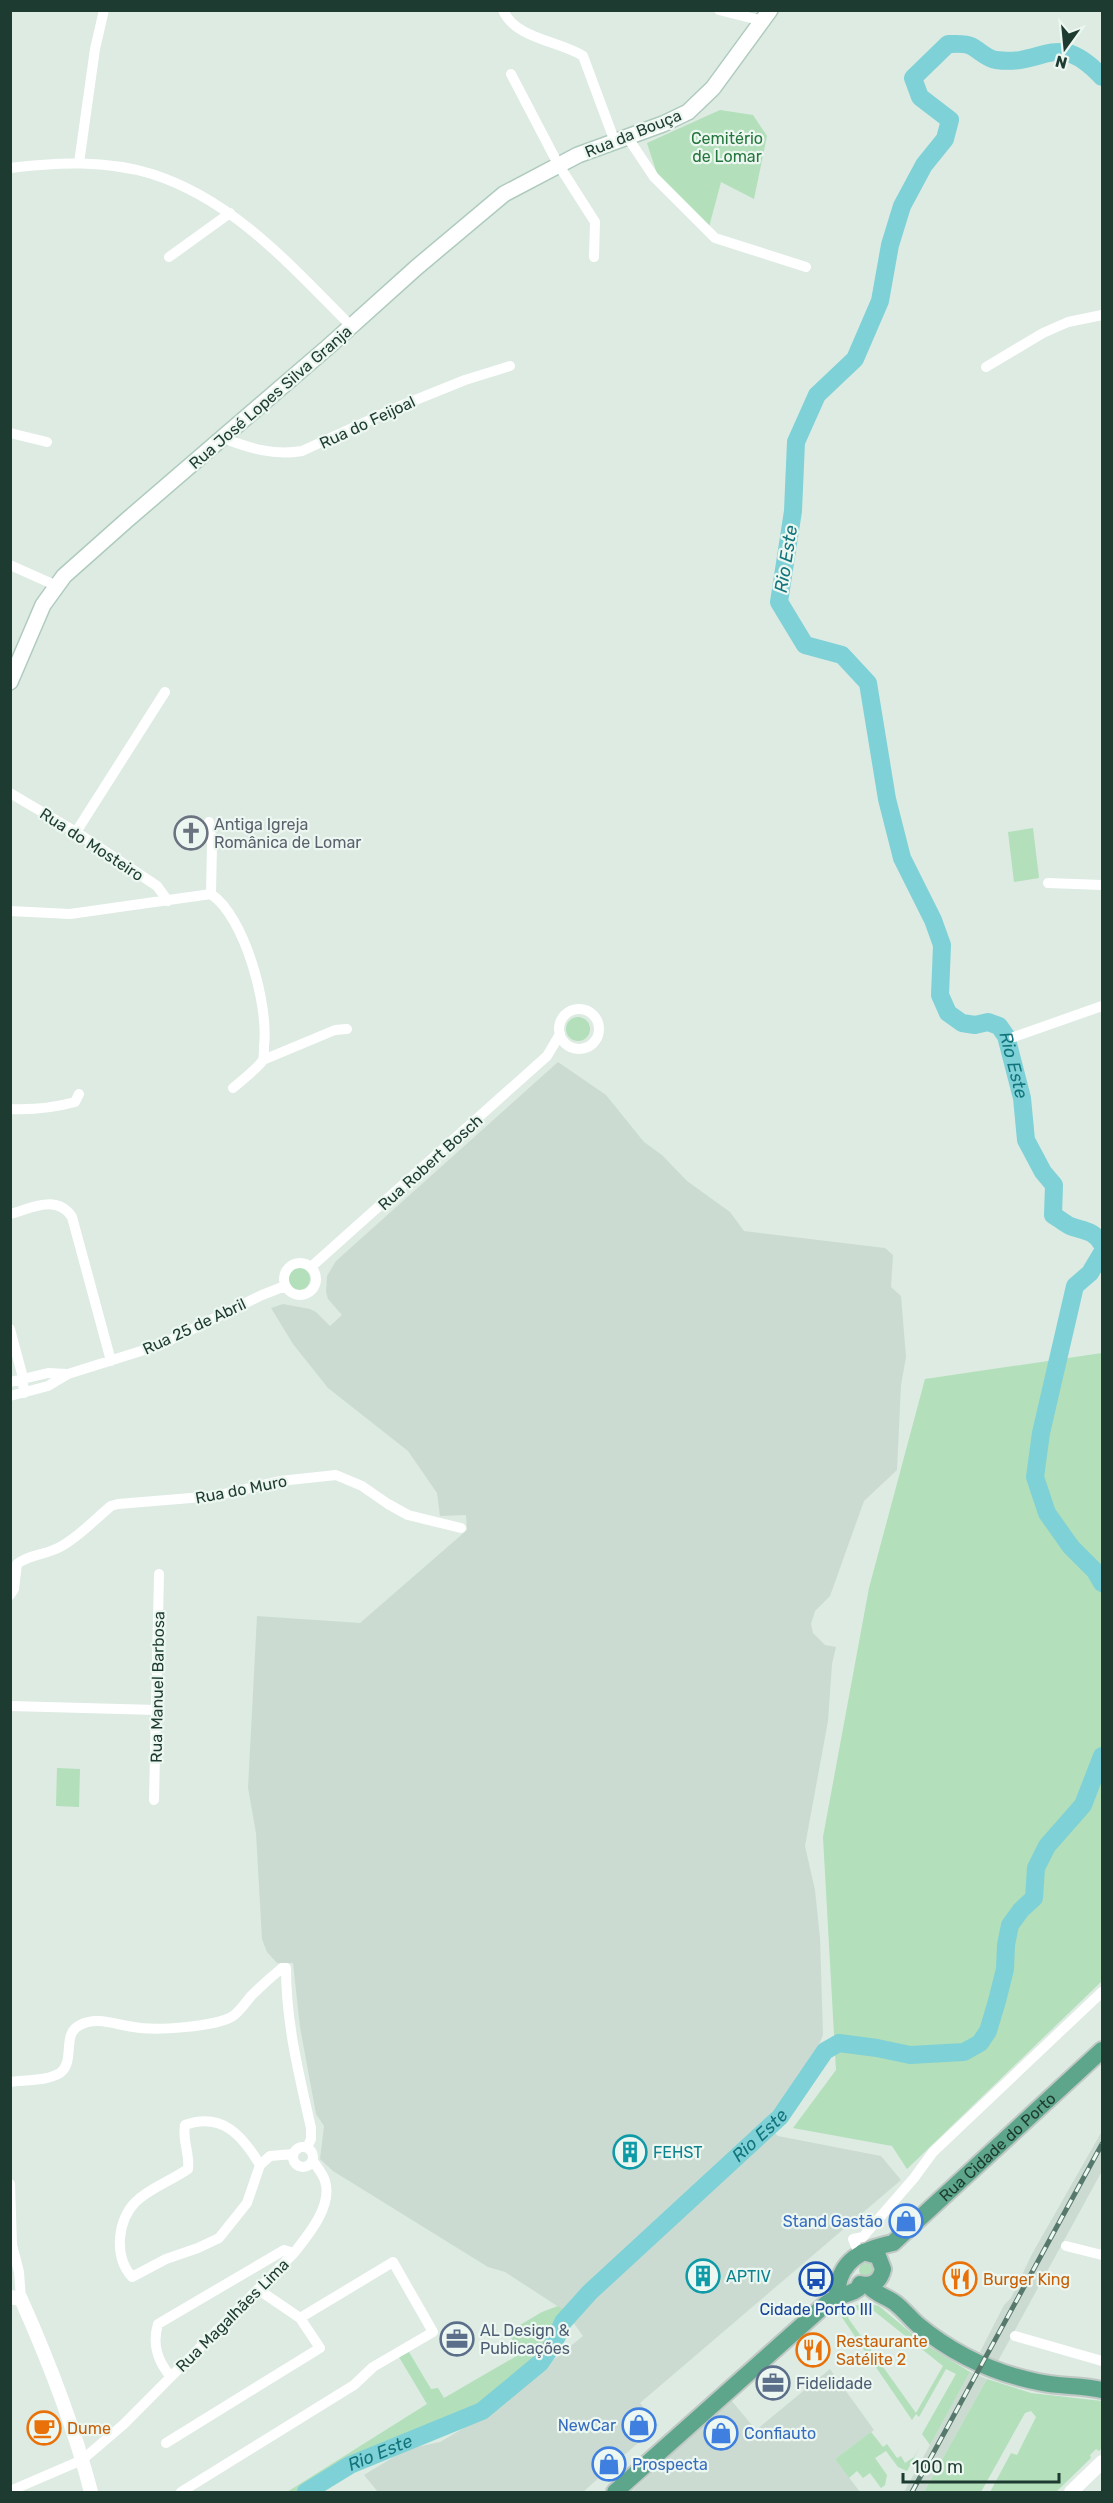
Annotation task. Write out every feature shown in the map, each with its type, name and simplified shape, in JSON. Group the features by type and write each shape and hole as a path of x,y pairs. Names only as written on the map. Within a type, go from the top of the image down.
{"main road":[{"name":"Rua da Bouça","path":"558,165 688,112 713,88 767,16"},
{"name":"Rua José Lopes Silva Granja","path":"10,682 14,658 43,605 64,576 495,201 558,165"},
{"name":"Rua Cidade do Porto","path":"837,2295 841,2279 856,2252 893,2243 1102,2050"},
{"name":"Rua Cidade do Porto","path":"615,2493 837,2295 852,2293 865,2285 876,2282 887,2262 893,2243"},
{"path":"893,2301 889,2281 874,2253 856,2252 852,2277 878,2295 893,2301 916,2324 960,2354 995,2371 1041,2383 1102,2390"}],"street":[{"path":"79,163 95,49 104,10"},
{"path":"503,10 506,17 524,32 583,56 622,140 654,177 715,238 806,267"},
{"path":"719,10 767,16"},
{"path":"511,74 558,165 595,222 594,257"},
{"path":"10,168 79,163 109,165 152,174 195,193 230,213 272,247 351,326"},
{"path":"169,257 230,213"},
{"path":"986,367 1049,330 1068,322 1102,315"},
{"name":"Rua do Feijoal","path":"223,438 255,450 287,454 302,452 398,407 465,380 510,366"},
{"path":"10,433 47,442"},
{"path":"10,565 57,586"},
{"path":"75,832 165,692"},
{"name":"Rua do Mosteiro","path":"10,793 157,886 168,901"},
{"path":"209,822 212,843 211,894"},
{"path":"1048,883 1102,885"},
{"path":"10,911 70,914 211,894 229,912 253,965 263,998 267,1029 263,1060"},
{"path":"1014,1037 1102,1006"},
{"name":"Rua Robert Bosch","path":"311,1267 547,1056 560,1034 561,1020 570,1011 582,1009 592,1014 599,1025 597,1038 588,1047 575,1048 547,1056"},
{"path":"233,1088 263,1060 335,1030 347,1029"},
{"path":"560,1034 564,1042 575,1048"},
{"path":"10,1109 35,1111 61,1106 75,1102 79,1094"},
{"path":"10,1214 47,1203 58,1204 67,1209 72,1217 111,1362"},
{"path":"302,1263 311,1267 316,1279 311,1291 297,1295 285,1286 285,1272 292,1265 302,1263"},
{"name":"Rua 25 de Abril","path":"10,1396 48,1386 68,1374 160,1345 285,1286"},
{"path":"10,1329 23,1379 24,1393"},
{"name":"Rua 25 de Abril","path":"10,1382 48,1373 68,1374"},
{"name":"Rua do Muro","path":"12,1592 17,1564 24,1558 50,1552 64,1545 111,1506 215,1496 290,1479 336,1475 362,1486 408,1515 461,1527"},
{"name":"Rua Manuel Barbosa","path":"154,1800 159,1574"},
{"path":"10,1706 157,1710"},
{"path":"10,2082 49,2077 59,2073 68,2058 70,2034 81,2024 100,2021 152,2030 226,2019 234,2015 261,1986 282,1968 286,1968 286,2000 292,2044 312,2128 307,2148"},
{"path":"856,2252 863,2237 914,2178 933,2152 1102,1992"},
{"path":"260,2165 240,2136 229,2128 213,2120 185,2125 188,2169 143,2195 128,2208 120,2232 118,2252 132,2277 166,2259 219,2238 247,2203 260,2165 270,2156 294,2154"},
{"path":"299,2148 307,2148 313,2153 313,2161 308,2167 300,2167 294,2162 294,2154 299,2148"},
{"name":"Rua Magalhães Lima","path":"10,2491 82,2460 124,2424 294,2253 316,2221 326,2198 326,2182 313,2161"},
{"path":"10,2184 12,2245 19,2272 16,2298 51,2369 76,2437 91,2493"},
{"path":"1066,2246 1102,2255"},
{"name":"Rua Magalhães Lima","path":"170,2376 157,2355 155,2335 158,2324 284,2250 294,2253"},
{"path":"181,2493 354,2385 372,2367 433,2332 393,2262 300,2318"},
{"path":"166,2443 321,2348 300,2318 259,2290"},
{"path":"1015,2336 1102,2361"},
{"path":"1071,2493 1102,2462"}],"shaded area":[{"path":"558,1062 606,1095 644,1142 662,1155 687,1181 730,1212 744,1231 885,1248 893,1255 891,1287 901,1296 906,1357 901,1385 897,1470 864,1501 830,1596 815,1611 811,1624 813,1633 825,1645 836,1647 832,1664 828,1721 805,1846 815,1890 820,1938 823,2035 815,2054 765,2123 778,2136 881,2156 901,2180 640,2403 658,2425 583,2492 378,2492 364,2475 407,2449 440,2442 481,2418 583,2336 565,2311 505,2272 488,2267 333,2171 320,2159 324,2126 316,2114 300,2027 293,1963 277,1963 267,1952 262,1939 256,1833 248,1788 257,1616 360,1623 467,1530 466,1515 440,1516 437,1493 408,1451 328,1388 293,1344 271,1308 283,1304 310,1309 330,1326 342,1315 328,1299 326,1292 327,1276 336,1261"},
{"path":"1102,2131 1102,2171 998,2361 980,2352 1004,2305 1011,2298 1032,2254"},
{"path":"830,2369 874,2430 835,2459 860,2492 631,2492 731,2400 756,2430"},
{"path":"970,2372 987,2379 924,2492 904,2492"}],"green space":[{"name":"Cemitério de Lomar","path":"720,110 753,115 767,136 754,199 721,182 709,227 658,177 647,143"},
{"path":"1033,828 1039,878 1014,882 1008,832"},
{"path":"578,1017 586,1021 590,1029 586,1037 578,1041 570,1037 566,1029 570,1021"},
{"path":"299,1268 309,1275 310,1279 303,1289 299,1290 289,1283 288,1279 295,1269"},
{"path":"1102,1353 1102,1981 907,2169 892,2146 793,2128 836,2070 823,1837 869,1588 925,1379"},
{"path":"57,1768 80,1769 79,1807 56,1806"},
{"path":"863,2263 869,2263 873,2270 869,2277 863,2277 859,2273 859,2267"},
{"path":"868,2303 879,2306 923,2343 970,2372 930,2445 922,2434 956,2374 946,2369 919,2417 916,2414 912,2420 839,2313 844,2308","holes":["857,2310 874,2311 943,2366 916,2413 848,2318"]},
{"path":"558,2306 565,2311 555,2321 549,2343 536,2361 510,2385 475,2410 334,2469 298,2492 287,2492 427,2404 399,2357 409,2352 431,2389 438,2388 444,2398 520,2354 508,2332 542,2312"},
{"path":"987,2379 1031,2393 1102,2401 1102,2448 1099,2451 1096,2449 1090,2455 1091,2458 1056,2492 990,2492 1011,2453 1017,2455 1036,2417 1031,2411 1025,2413 981,2492 924,2492"},
{"path":"871,2432 883,2447 887,2444 897,2458 901,2456 905,2463 914,2457 920,2447 907,2471 898,2467 886,2451 875,2458 887,2475 885,2485 881,2488 870,2473 863,2478 857,2471 849,2478 835,2459"}],"waterway":[{"name":"Rio Este","path":"1102,77 1086,62 1061,52 1013,61 996,60 966,44 948,44 913,78 920,97 950,120 945,139 924,165 902,206 890,245 880,301 855,359 817,395 796,442 793,511 779,602 805,645 842,655 868,683 887,799 902,858 933,920 942,945 940,995 948,1013 962,1023 975,1025 988,1022 999,1026 1006,1036 1022,1098 1026,1140 1043,1172 1054,1185 1053,1215 1070,1226 1092,1233 1102,1244"},
{"name":"Rio Este","path":"1102,1253 1090,1273 1075,1286 1041,1433 1035,1477 1047,1513 1071,1547 1095,1571 1102,1583"},
{"name":"Rio Este","path":"306,2492 350,2465 482,2411 540,2363 554,2343 563,2322 590,2292 780,2117 825,2051 839,2043 910,2055 964,2052 980,2043 988,2031 997,2001 1005,1969 1010,1925 1034,1898 1036,1868 1047,1846 1083,1805 1102,1756"}],"railway":[{"path":"912,2492 1102,2144"}],"place":[{"name":"Antiga Igreja Românica de Lomar","path":"191,833"},
{"name":"FEHST","path":"630,2152"},
{"name":"Stand Gastāo","path":"906,2221"},
{"name":"APTIV","path":"703,2276"},
{"name":"Cidade Porto III","path":"816,2279"},
{"name":"Burger King","path":"960,2279"},
{"name":"AL Design & Publicações","path":"457,2339"},
{"name":"Restaurante Satélite 2","path":"813,2350"},
{"name":"Fidelidade","path":"773,2383"},
{"name":"NewCar","path":"639,2425"},
{"name":"Dume","path":"44,2428"},
{"name":"Confiauto","path":"721,2433"},
{"name":"Prospecta","path":"609,2464"}]}
